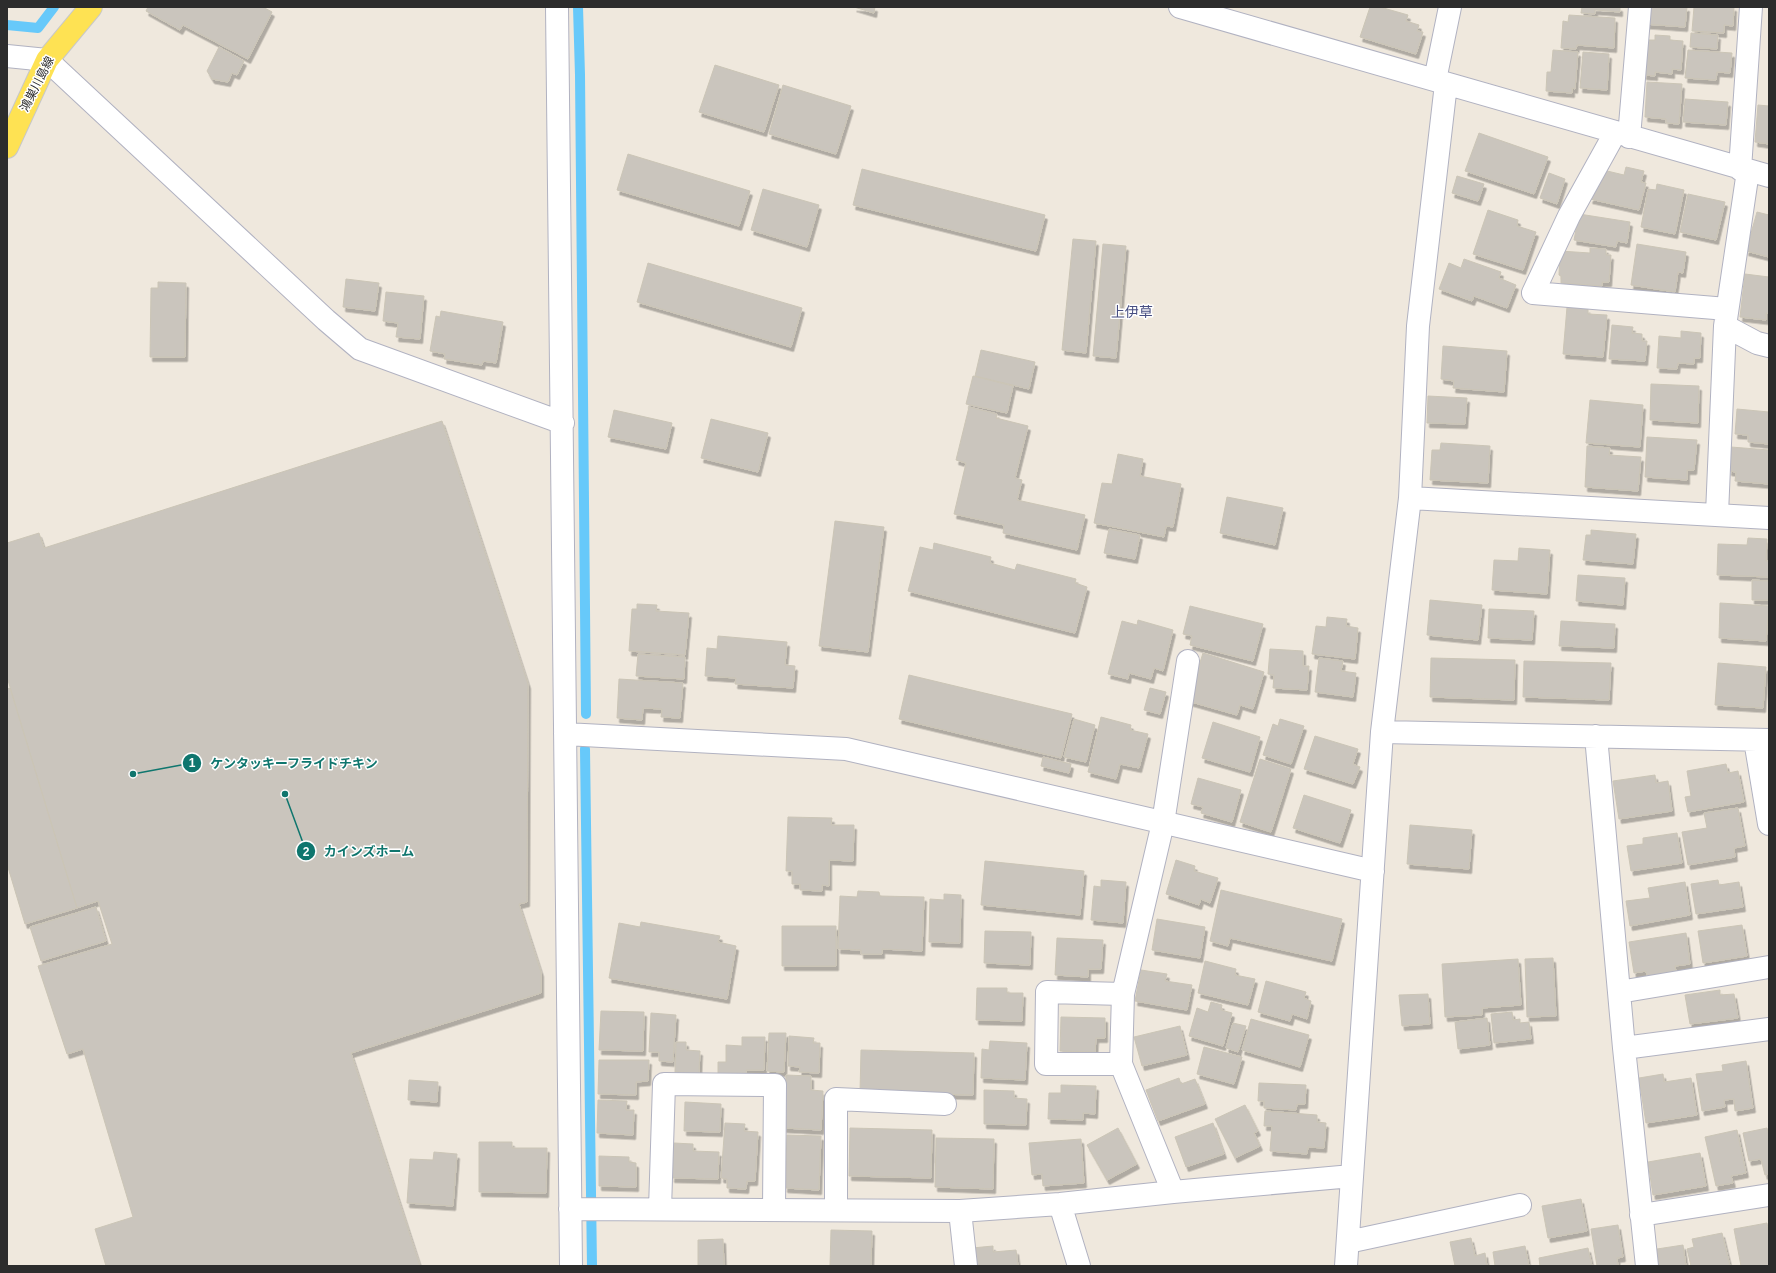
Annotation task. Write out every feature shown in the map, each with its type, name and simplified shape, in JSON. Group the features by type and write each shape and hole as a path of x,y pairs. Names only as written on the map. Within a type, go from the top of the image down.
{"main road":[{"name":"鴻巣川島線","path":"7,147 47,60 91,7"}],"street":[{"path":"557,7 563,423 571,1266"},
{"path":"1180,7 1769,176"},
{"path":"1346,1266 1382,732 1410,498 1418,326 1440,82 1450,7"},
{"path":"1640,7 1622,135 1570,216 1533,293 1726,318 1757,343 1769,346"},
{"path":"1716,514 1726,318 1744,170 1751,7"},
{"path":"7,56 47,60 326,320 360,349 563,423"},
{"path":"1410,498 1769,518"},
{"path":"1173,1192 1121,1064 1123,994 1163,823 1188,661"},
{"path":"1382,732 1762,740 1769,824"},
{"path":"565,734 846,749 1373,871"},
{"path":"1596,736 1624,1048 1647,1266"},
{"path":"1620,992 1769,967"},
{"path":"1121,1064 1046,1064 1047,992 1123,994"},
{"path":"1624,1048 1769,1029"},
{"path":"660,1209 664,1084 775,1085 774,1209"},
{"path":"836,1210 836,1099 945,1104"},
{"path":"570,1208 960,1211 1060,1204 1352,1176"},
{"path":"1641,1215 1769,1195"},
{"path":"1060,1204 1079,1266"},
{"path":"1348,1242 1520,1205"},
{"path":"960,1211 966,1266"}],"building":[{"path":"148,7 263,7 272,12 248,59 183,25 180,30 146,11"},
{"path":"854,7 875,7 874,13"},
{"path":"1370,7 1380,7 1408,15 1406,21 1419,25 1417,31 1423,32 1416,54 1360,37"},
{"path":"1582,7 1620,7 1620,12 1595,10 1595,14 1581,13"},
{"path":"1645,7 1687,7 1685,27 1644,24"},
{"path":"1694,7 1734,7 1733,26 1724,25 1724,33 1692,31"},
{"path":"1569,15 1615,18 1614,48 1577,45 1576,49 1561,48 1563,21 1568,22"},
{"path":"1691,33 1718,35 1717,49 1690,47"},
{"path":"1655,35 1670,36 1670,40 1683,41 1681,70 1672,69 1672,74 1655,72 1655,76 1644,75 1647,40 1655,40"},
{"path":"219,47 244,61 237,75 232,73 228,82 212,79 207,71"},
{"path":"1553,50 1578,52 1575,89 1572,88 1572,93 1546,91 1547,72 1551,72"},
{"path":"1688,50 1732,53 1730,73 1717,72 1716,80 1685,78"},
{"path":"1583,52 1609,54 1607,90 1580,88"},
{"path":"715,65 779,85 764,132 699,112"},
{"path":"1647,82 1682,84 1679,124 1666,123 1666,119 1645,117"},
{"path":"783,85 851,106 836,154 769,134"},
{"path":"1685,99 1728,102 1726,125 1683,122"},
{"path":"1758,105 1769,106 1769,144 1755,142"},
{"path":"1479,133 1548,157 1534,194 1465,171"},
{"path":"628,154 750,191 739,226 617,190"},
{"path":"1626,167 1644,171 1641,182 1646,183 1639,210 1590,199 1603,170 1624,175"},
{"path":"862,169 1045,215 1036,251 853,205"},
{"path":"1549,173 1565,179 1557,204 1540,198"},
{"path":"1457,176 1484,184 1478,201 1452,193"},
{"path":"1657,184 1684,190 1675,234 1641,227 1648,189 1656,190"},
{"path":"763,189 819,205 807,247 751,230"},
{"path":"1688,194 1725,202 1716,240 1680,232"},
{"path":"1488,210 1518,220 1517,226 1536,232 1523,270 1473,254"},
{"path":"1757,212 1769,215 1769,257 1746,251"},
{"path":"1579,214 1630,222 1627,243 1617,241 1616,247 1574,240"},
{"path":"1073,239 1096,241 1086,353 1062,350"},
{"path":"1103,244 1126,246 1116,358 1093,356"},
{"path":"1637,244 1686,252 1683,273 1678,272 1675,292 1631,285"},
{"path":"1590,248 1606,249 1606,255 1611,255 1609,282 1602,282 1602,286 1561,283 1561,276 1559,275 1560,251 1590,253"},
{"path":"1464,259 1501,272 1499,278 1516,285 1507,308 1474,296 1472,301 1439,289 1449,263 1461,268"},
{"path":"648,263 802,308 791,347 637,302"},
{"path":"1745,274 1769,277 1769,313 1766,313 1766,320 1740,317"},
{"path":"346,279 379,283 375,311 343,307"},
{"path":"158,282 186,283 185,357 150,357 151,288 158,288"},
{"path":"386,292 424,296 420,339 396,337 398,323 383,321"},
{"path":"1567,307 1588,309 1588,314 1607,315 1603,357 1563,354"},
{"path":"441,311 503,322 496,363 483,361 482,365 444,359 445,354 430,351 436,316 440,317"},
{"path":"1612,325 1633,327 1632,333 1642,334 1642,341 1647,341 1645,361 1609,359"},
{"path":"1681,331 1701,333 1700,358 1694,358 1694,364 1678,363 1677,369 1657,368 1659,336 1681,338"},
{"path":"1443,346 1507,351 1504,392 1453,388 1454,381 1441,379"},
{"path":"981,350 1035,362 1029,389 975,376"},
{"path":"973,376 1013,386 1007,413 966,404"},
{"path":"1651,384 1699,386 1698,423 1650,420"},
{"path":"1428,396 1467,398 1465,424 1427,423"},
{"path":"1590,400 1643,405 1640,447 1586,443"},
{"path":"969,407 997,414 996,418 1028,426 1015,478 1022,480 1017,500 1085,515 1077,550 1003,533 1004,525 954,514 966,463 956,460"},
{"path":"1737,409 1769,412 1769,444 1748,442 1748,435 1735,434"},
{"path":"614,410 672,423 666,449 608,437"},
{"path":"711,419 768,433 758,472 701,458"},
{"path":"442,421 528,684 527,902 519,904 541,972 541,993 351,1053 420,1266 106,1266 95,1229 133,1217 83,1049 67,1054 38,966 112,944 98,901 77,908 7,677 7,543 39,533 44,548"},
{"path":"1647,437 1697,440 1694,470 1687,470 1687,480 1645,477"},
{"path":"1441,443 1490,446 1488,483 1430,480 1432,450 1440,450"},
{"path":"1587,446 1610,448 1609,455 1641,457 1638,491 1585,487"},
{"path":"1731,447 1769,450 1769,484 1735,481 1736,472 1729,471"},
{"path":"1118,454 1143,459 1140,476 1181,484 1173,527 1166,526 1164,537 1094,523 1102,483 1112,484"},
{"path":"1227,497 1283,508 1275,545 1220,533"},
{"path":"835,521 884,527 868,652 819,646"},
{"path":"1109,529 1140,535 1135,559 1104,553"},
{"path":"1591,530 1636,534 1633,564 1583,560 1586,535 1591,535"},
{"path":"1748,538 1767,539 1766,561 1769,561 1769,577 1717,575 1718,544 1747,545"},
{"path":"934,543 991,557 990,563 1015,570 1017,564 1076,579 1075,583 1087,587 1075,633 908,591 920,547 933,550"},
{"path":"1519,548 1550,550 1547,594 1492,590 1494,560 1518,561"},
{"path":"1578,575 1625,578 1623,605 1576,601"},
{"path":"1752,580 1769,581 1769,600 1752,600"},
{"path":"1430,600 1482,605 1478,640 1427,635"},
{"path":"1720,603 1769,606 1766,641 1719,638"},
{"path":"637,604 657,605 656,611 689,613 685,655 629,651 632,609 637,609"},
{"path":"1190,606 1263,624 1253,661 1190,645 1192,636 1183,634"},
{"path":"1489,609 1534,611 1532,640 1488,638"},
{"path":"1327,617 1347,619 1346,626 1358,628 1355,659 1312,654 1316,626 1326,627"},
{"path":"1138,620 1173,630 1163,671 1154,668 1151,679 1129,673 1128,679 1108,674 1122,621 1137,625"},
{"path":"1561,621 1615,624 1614,648 1559,646"},
{"path":"718,636 787,642 785,665 795,666 793,688 735,684 736,678 705,676 707,648 717,649"},
{"path":"1270,649 1303,651 1303,666 1309,666 1307,690 1273,688 1274,675 1268,674"},
{"path":"1203,653 1264,672 1253,709 1240,705 1237,715 1188,701"},
{"path":"638,654 685,657 684,679 636,676"},
{"path":"1319,658 1343,661 1341,671 1356,673 1353,697 1315,692"},
{"path":"1431,658 1515,660 1514,700 1430,697"},
{"path":"1524,661 1611,663 1609,700 1523,697"},
{"path":"1718,663 1766,667 1763,708 1715,705"},
{"path":"909,675 1072,714 1061,758 899,719"},
{"path":"619,679 683,683 680,718 661,717 662,709 643,708 642,720 617,718"},
{"path":"10,688 77,908 25,924 7,864 7,689"},
{"path":"1150,688 1166,692 1160,714 1144,710"},
{"path":"1101,717 1131,725 1130,730 1148,734 1139,768 1120,764 1116,779 1088,772"},
{"path":"1074,719 1095,725 1086,762 1064,757"},
{"path":"1280,719 1304,726 1291,764 1263,755 1273,724 1278,726"},
{"path":"1213,722 1260,737 1250,772 1202,758"},
{"path":"1315,736 1358,749 1353,764 1360,767 1353,784 1304,769"},
{"path":"1043,757 1071,764 1069,773 1041,766"},
{"path":"1260,759 1291,769 1271,832 1240,822"},
{"path":"1726,764 1728,773 1738,771 1744,802 1688,812 1685,797 1691,796 1687,771"},
{"path":"1655,775 1656,783 1668,781 1672,811 1619,819 1613,781"},
{"path":"1198,778 1241,790 1232,822 1201,813 1203,807 1191,804"},
{"path":"1304,795 1351,810 1340,843 1293,828"},
{"path":"1738,808 1745,846 1734,848 1735,857 1688,865 1682,832 1707,828 1704,813"},
{"path":"788,817 832,818 831,825 854,825 853,861 829,860 829,886 822,885 822,891 800,890 800,884 792,884 792,871 786,871"},
{"path":"1410,825 1472,830 1469,869 1407,864"},
{"path":"1677,833 1682,863 1631,871 1627,846 1643,844 1643,838"},
{"path":"1176,860 1195,866 1194,871 1218,878 1210,903 1201,899 1199,905 1166,894"},
{"path":"985,861 1084,871 1080,915 981,905"},
{"path":"1101,880 1126,882 1123,923 1091,920 1094,886 1101,887"},
{"path":"1718,880 1719,885 1739,882 1743,907 1696,914 1691,884"},
{"path":"1685,882 1690,915 1630,926 1626,901 1650,898 1648,888"},
{"path":"1221,890 1342,919 1332,961 1230,938 1228,946 1210,941"},
{"path":"858,891 879,892 880,896 924,897 922,951 882,949 882,954 861,954 861,950 838,949 840,896 857,897"},
{"path":"944,894 961,895 960,943 929,942 930,899 944,900"},
{"path":"96,907 106,941 41,961 30,927"},
{"path":"1157,919 1205,927 1200,958 1152,950"},
{"path":"641,922 720,936 718,942 736,946 727,999 609,978 619,923 640,927"},
{"path":"1742,925 1747,956 1703,963 1698,931"},
{"path":"782,926 836,926 836,966 782,966"},
{"path":"985,931 1031,932 1030,965 984,963"},
{"path":"1686,933 1690,964 1675,966 1676,971 1647,976 1646,971 1634,973 1629,942"},
{"path":"1057,938 1103,940 1101,969 1088,969 1088,977 1055,975"},
{"path":"1553,958 1556,1016 1527,1017 1525,959"},
{"path":"1518,959 1521,1005 1482,1008 1482,1015 1445,1017 1442,964"},
{"path":"1205,961 1236,969 1235,975 1255,979 1248,1005 1198,993"},
{"path":"1141,970 1167,974 1165,981 1192,985 1187,1010 1135,1001"},
{"path":"1266,981 1306,992 1304,998 1311,1001 1307,1019 1292,1014 1290,1021 1258,1012"},
{"path":"977,988 1007,988 1007,993 1023,993 1022,1021 976,1020"},
{"path":"1720,990 1720,995 1734,994 1738,1018 1690,1024 1685,995"},
{"path":"1428,994 1430,1024 1402,1026 1399,995"},
{"path":"1211,1002 1222,1005 1221,1010 1232,1013 1223,1046 1189,1036 1197,1008 1208,1012"},
{"path":"601,1011 644,1012 643,1051 599,1050"},
{"path":"1512,1012 1513,1020 1520,1019 1520,1023 1529,1022 1531,1039 1494,1043 1491,1014"},
{"path":"651,1013 676,1015 673,1062 659,1061 659,1052 649,1052"},
{"path":"1061,1017 1105,1018 1105,1038 1096,1038 1095,1052 1060,1051"},
{"path":"1487,1018 1490,1045 1458,1049 1455,1022"},
{"path":"1251,1019 1309,1035 1300,1067 1242,1050"},
{"path":"1233,1023 1246,1026 1238,1052 1226,1048"},
{"path":"1180,1026 1187,1055 1142,1066 1134,1037"},
{"path":"769,1033 786,1033 784,1072 767,1071"},
{"path":"789,1036 814,1038 813,1043 820,1043 819,1073 799,1072 800,1067 788,1066"},
{"path":"742,1037 765,1037 764,1070 746,1070 746,1075 718,1074 718,1062 726,1062 726,1045 742,1046"},
{"path":"990,1041 1027,1043 1025,1080 981,1078 982,1049 989,1050"},
{"path":"676,1042 686,1042 686,1050 700,1051 699,1073 675,1072"},
{"path":"1204,1047 1242,1057 1234,1084 1197,1074"},
{"path":"861,1050 974,1053 973,1095 860,1092"},
{"path":"599,1060 649,1060 648,1081 636,1082 636,1095 598,1094"},
{"path":"1746,1061 1753,1108 1735,1111 1734,1099 1724,1100 1725,1107 1702,1111 1696,1074 1723,1071 1722,1065"},
{"path":"1663,1074 1664,1082 1691,1078 1697,1115 1646,1123 1639,1078"},
{"path":"786,1075 811,1076 811,1090 823,1091 821,1130 784,1128"},
{"path":"1179,1078 1181,1084 1195,1079 1205,1104 1158,1121 1146,1090"},
{"path":"409,1080 438,1082 437,1102 408,1100"},
{"path":"1259,1083 1306,1085 1305,1104 1297,1104 1296,1110 1264,1108 1264,1101 1258,1101"},
{"path":"1061,1085 1096,1086 1095,1114 1083,1113 1083,1120 1048,1119 1049,1093 1061,1093"},
{"path":"984,1090 1014,1091 1014,1098 1027,1099 1026,1125 984,1124"},
{"path":"598,1100 627,1101 626,1110 634,1110 633,1135 597,1133"},
{"path":"685,1102 721,1104 720,1132 684,1131"},
{"path":"1245,1105 1258,1131 1254,1133 1260,1146 1235,1158 1215,1119"},
{"path":"1265,1111 1317,1115 1317,1122 1326,1123 1324,1148 1308,1147 1307,1154 1270,1151 1272,1126 1264,1126"},
{"path":"725,1123 745,1124 744,1131 758,1132 755,1181 747,1181 746,1189 727,1188 727,1179 721,1178"},
{"path":"1213,1123 1224,1154 1186,1167 1175,1137"},
{"path":"850,1128 932,1130 931,1178 849,1176"},
{"path":"1118,1128 1137,1164 1107,1180 1087,1145"},
{"path":"1767,1128 1769,1136 1769,1174 1765,1175 1761,1159 1749,1161 1743,1133"},
{"path":"1737,1130 1746,1173 1731,1176 1733,1183 1716,1186 1705,1137"},
{"path":"787,1135 821,1136 819,1190 785,1188"},
{"path":"936,1138 994,1139 993,1189 935,1187"},
{"path":"1081,1139 1084,1183 1043,1186 1042,1174 1032,1175 1029,1143"},
{"path":"479,1142 512,1142 512,1148 547,1148 546,1193 479,1192"},
{"path":"674,1143 693,1144 693,1151 719,1152 718,1179 672,1178"},
{"path":"434,1152 457,1154 453,1206 407,1203 410,1159 433,1160"},
{"path":"1700,1153 1706,1186 1653,1195 1648,1162"},
{"path":"599,1156 629,1157 629,1162 636,1163 636,1187 599,1186"},
{"path":"1581,1199 1587,1231 1548,1238 1542,1206"},
{"path":"1767,1223 1769,1233 1769,1266 1741,1266 1734,1229"},
{"path":"1618,1225 1623,1257 1617,1258 1618,1266 1597,1266 1591,1229"},
{"path":"831,1230 872,1231 871,1266 830,1266"},
{"path":"1722,1233 1730,1266 1691,1266 1687,1249 1694,1247 1692,1239"},
{"path":"1471,1238 1475,1256 1485,1253 1487,1266 1455,1266 1450,1242"},
{"path":"723,1239 724,1266 698,1266 698,1240"},
{"path":"1683,1245 1686,1266 1659,1266 1657,1249"},
{"path":"993,1246 993,1252 1016,1250 1018,1266 975,1266 972,1248"},
{"path":"1525,1246 1529,1266 1495,1266 1493,1252"},
{"path":"1588,1248 1592,1266 1540,1266 1539,1258"}],"waterway":[{"path":"7,25 38,28 54,7"},
{"path":"578,7 580,75 586,714"},
{"path":"585,749 592,1266"}],"place":[{"name":"ケンタッキーフライドチキン","path":"133,774"},
{"name":"カインズホーム","path":"285,794"}],"district":[{"name":"上伊草","path":"1132,312"}]}
